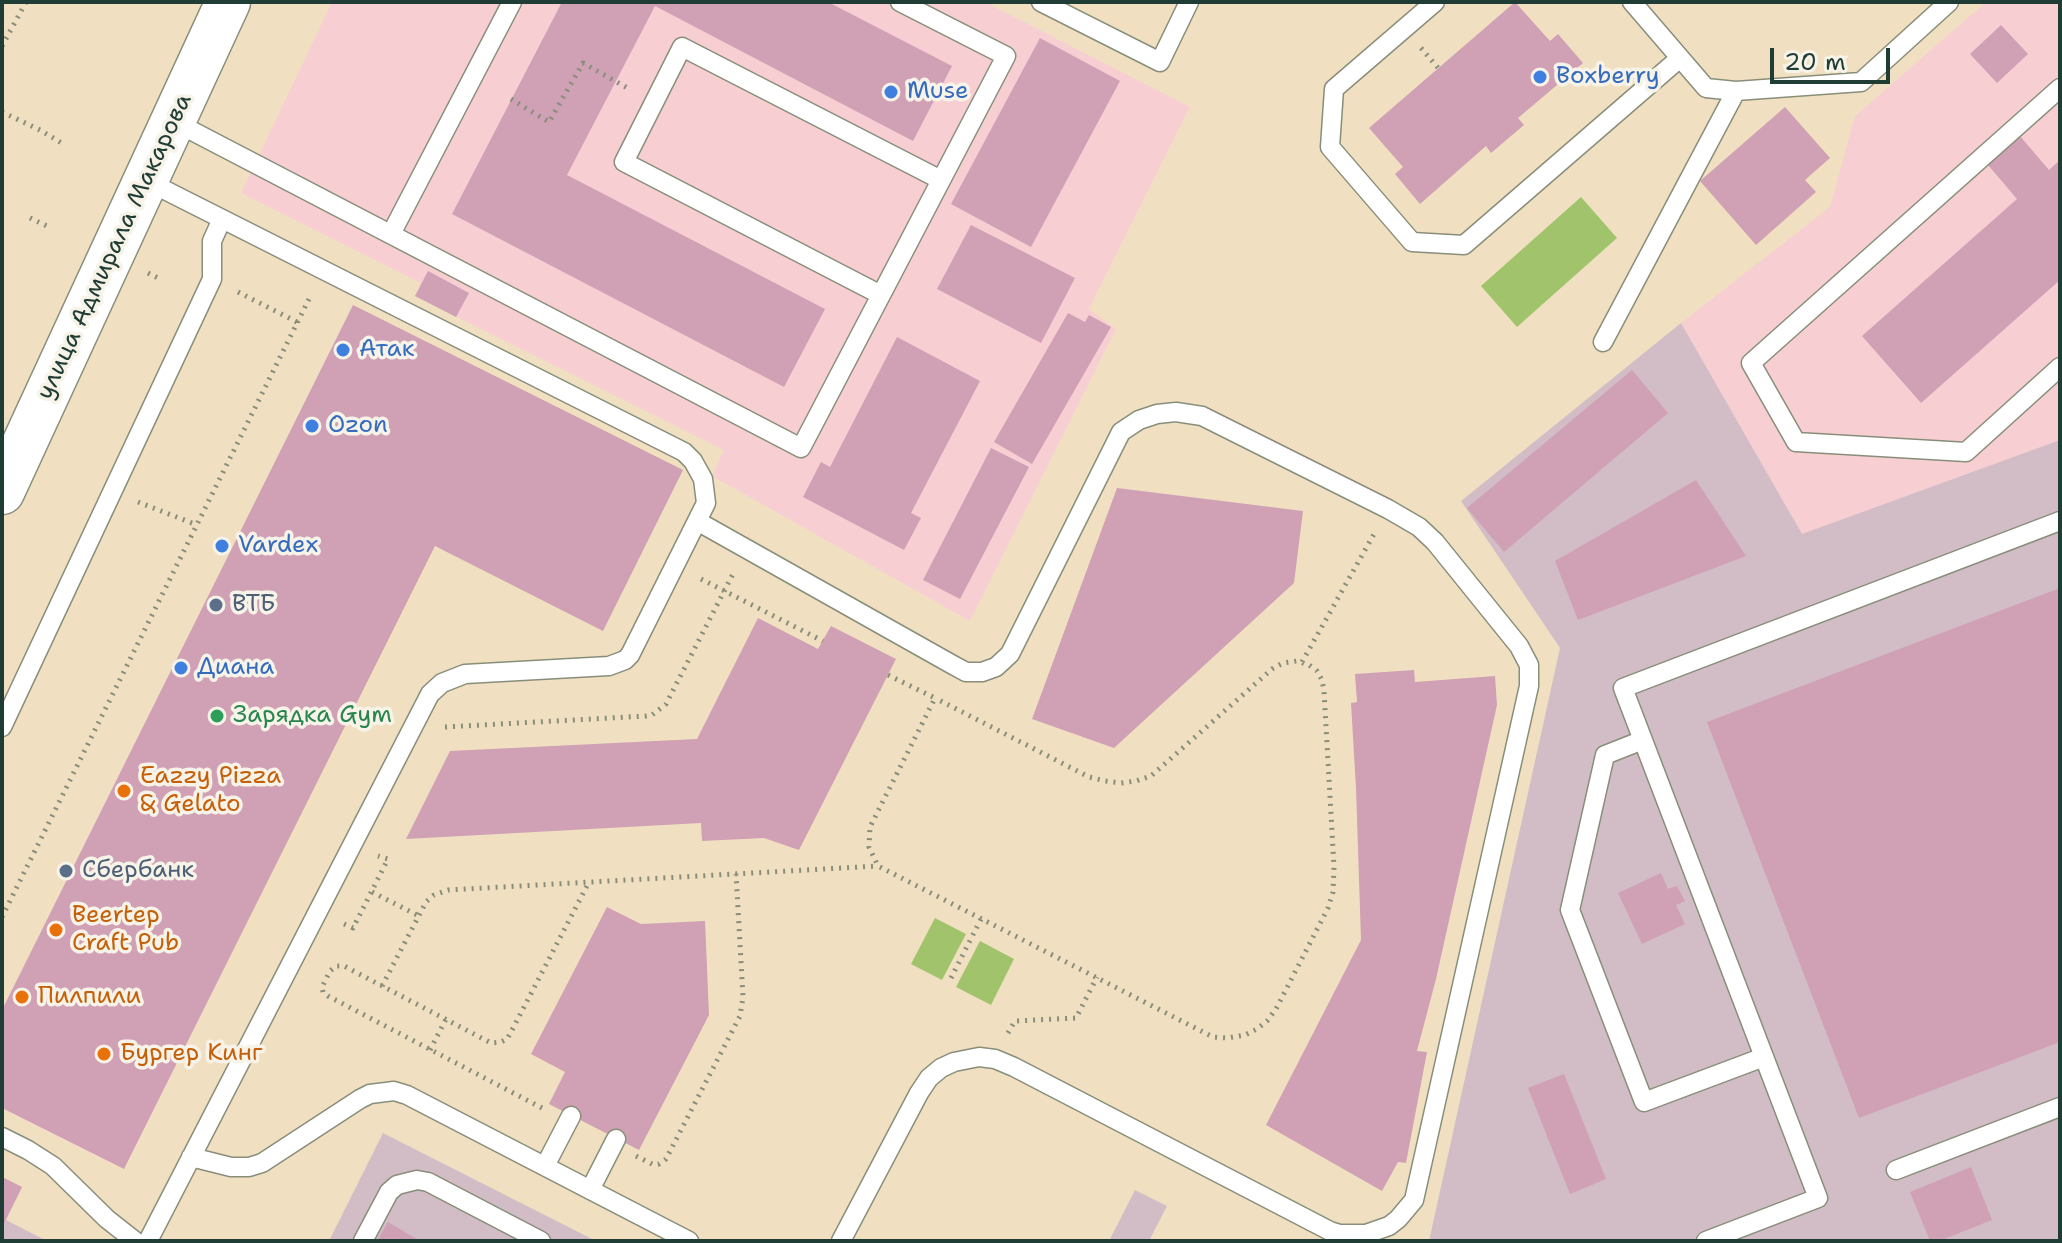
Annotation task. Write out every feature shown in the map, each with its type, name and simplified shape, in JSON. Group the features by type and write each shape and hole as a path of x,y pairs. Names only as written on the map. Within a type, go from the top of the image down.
{"street":[{"name":"улица Адмирала Макарова","path":"2,492 228,2"}],"lane":[{"path":"391,234 512,2"},
{"path":"173,121 801,448 1006,56 900,2"},
{"path":"1041,2 1160,62 1189,2"},
{"path":"1435,2 1334,89 1330,147 1412,242 1464,245 1680,58"},
{"path":"1632,2 1706,88 1736,91 1861,82 1949,2"},
{"path":"881,295 624,162 682,47 941,180"},
{"path":"2060,88 1751,363 1796,442 1966,452 2060,367"},
{"path":"1603,342 1736,91"},
{"path":"145,180 684,452 700,471 706,491 706,503 630,655 621,662 609,666 465,674 442,683 430,694 148,1241"},
{"path":"2,727 212,279 212,241 222,219"},
{"path":"697,521 966,672 982,672 996,667 1010,654 1121,432 1139,420 1157,414 1176,412 1202,416 1388,509 1428,534 1519,646 1529,665 1529,686 1414,1200 1398,1219 1380,1230 1354,1235 1330,1231 1014,1067 995,1059 979,1057 954,1062 929,1078 841,1241"},
{"path":"1706,1241 1818,1198 1623,688 2060,521"},
{"path":"1643,740 1605,755 1570,910 1575,925 1644,1102 1764,1057"},
{"path":"191,1157 231,1167 262,1163 360,1099 370,1094 394,1091 689,1241"},
{"path":"1896,1170 2060,1107"},
{"path":"545,1166 562,1115"},
{"path":"2,1137 53,1166 107,1219 135,1241"},
{"path":"590,1190 616,1139"},
{"path":"363,1241 389,1192 397,1185 417,1180 428,1182 541,1241"}],"path":[{"path":"2,46 26,2"},
{"path":"511,99 549,122 583,63 615,82"},
{"path":"2,112 65,145"},
{"path":"30,218 47,226"},
{"path":"2,917 323,270"},
{"path":"212,279 297,322"},
{"path":"111,492 197,525"},
{"path":"1302,662 1388,509"},
{"path":"675,565 823,641"},
{"path":"382,986 426,902 448,890 878,866 1213,1037 1245,1035 1267,1021 1328,908 1335,880 1324,691 1317,671 1302,662 1291,661 1272,669 1151,776 1121,783 1089,777 888,675"},
{"path":"878,866 869,847 870,827 935,698"},
{"path":"353,928 388,859"},
{"path":"636,1156 654,1165 666,1159 740,1016 743,997 736,874"},
{"path":"562,1115 430,1050 322,990 330,971 339,965 344,966 491,1043 501,1042 507,1039 589,882"},
{"path":"372,892 419,916"},
{"path":"951,978 981,919"},
{"path":"1015,1021 1076,1018 1097,977"},
{"path":"430,1050 446,1019"}],"shaded area":[{"path":"332,2 985,2 1190,107 1089,309 1116,329 970,621 712,476 724,450 415,296 421,283 241,193"},
{"path":"1986,2 2060,2 2060,440 1802,535 1681,323 1830,207 1855,116"},
{"path":"1681,323 1802,534 2060,440 2060,1241 1429,1241 1560,648 1461,501"},
{"path":"383,1133 596,1241 329,1241"},
{"path":"2,1177 22,1187 6,1220 47,1241 2,1241"},
{"path":"1135,1190 1167,1206 1149,1241 1109,1241"}],"green space":[{"path":"1581,197 1617,238 1517,327 1481,286"},
{"path":"935,918 966,934 942,980 911,964"},
{"path":"980,941 1014,959 991,1005 956,987"}],"building":[{"path":"562,2 828,2 952,66 913,141 655,6 567,175 825,309 784,387 452,214"},
{"path":"1515,2 1550,41 1558,34 1583,63 1518,118 1524,125 1491,153 1486,146 1420,204 1395,174 1403,167 1369,128"},
{"path":"2001,25 2028,54 1997,83 1970,54"},
{"path":"1040,38 1120,81 1031,247 951,204"},
{"path":"1785,107 1830,158 1805,180 1816,192 1756,245 1700,181"},
{"path":"2020,136 2049,170 2060,160 2060,280 1921,403 1862,336 2017,199 1988,165"},
{"path":"971,225 1075,278 1041,343 937,289"},
{"path":"428,271 469,293 456,317 415,296"},
{"path":"353,305 683,470 603,631 435,546 124,1169 2,1108 2,1010"},
{"path":"1068,313 1085,322 1089,315 1111,327 1032,464 994,442"},
{"path":"897,337 980,381 911,513 921,518 904,550 803,497 821,462 830,467"},
{"path":"1632,370 1668,413 1504,552 1467,508"},
{"path":"991,448 1029,467 960,599 923,580"},
{"path":"1696,480 1746,556 1578,620 1555,561"},
{"path":"1117,488 1303,511 1294,583 1114,748 1032,719"},
{"path":"2060,588 2060,1042 1859,1118 1707,722"},
{"path":"758,618 818,649 831,626 896,659 799,850 764,838 702,841 701,823 406,839 450,751 697,739"},
{"path":"1414,670 1415,682 1495,676 1497,705 1417,1051 1427,1052 1406,1163 1398,1162 1382,1191 1266,1125 1361,940 1351,703 1357,702 1355,674"},
{"path":"1661,873 1668,889 1677,886 1685,901 1676,905 1685,924 1642,944 1618,893"},
{"path":"607,907 641,924 705,921 709,1015 639,1150 549,1104 565,1072 531,1054"},
{"path":"1564,1074 1606,1179 1570,1194 1528,1088"},
{"path":"1971,1167 1992,1220 1939,1241 1930,1241 1910,1192"},
{"path":"2,1177 22,1187 2,1227"},
{"path":"388,1222 420,1241 377,1241"}],"place":[{"name":"Boxberry","path":"1540,77"},
{"name":"Muse","path":"891,92"},
{"name":"Атак","path":"343,350"},
{"name":"Ozon","path":"312,426"},
{"name":"Vardex","path":"222,546"},
{"name":"ВТБ","path":"216,605"},
{"name":"Диана","path":"181,668"},
{"name":"Зарядка Gym","path":"217,716"},
{"name":"Eazzy Pizza & Gelato","path":"124,791"},
{"name":"Сбербанк","path":"66,871"},
{"name":"Beertep Craft Pub","path":"56,930"},
{"name":"Пилпили","path":"22,997"},
{"name":"Бургер Кинг","path":"104,1054"}]}
